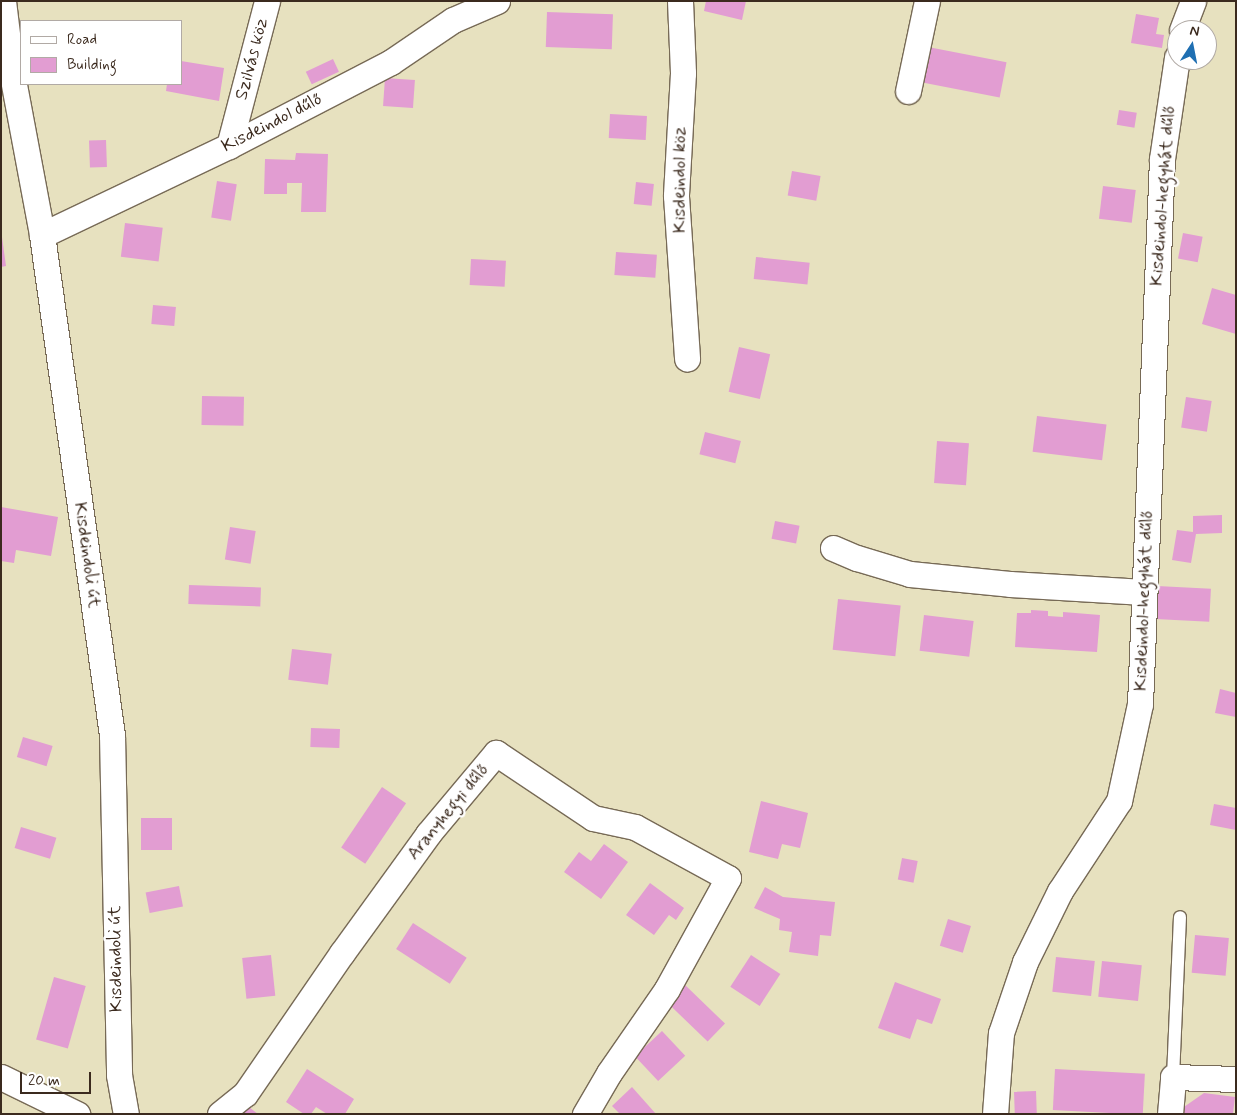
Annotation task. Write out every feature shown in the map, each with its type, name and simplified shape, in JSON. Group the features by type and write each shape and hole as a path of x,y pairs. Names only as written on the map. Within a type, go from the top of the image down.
{"street":[{"name":"Kisdeindoli út","path":"2,1 6,73 42,235 112,736 119,1075 126,1114"},
{"name":"Szilvás köz","path":"229,146 267,1"},
{"name":"Kisdeindol dűlő","path":"42,235 229,146 391,62 453,20 497,1"},
{"name":"Kisdeindol köz","path":"680,1 683,73 676,196 687,359"},
{"path":"908,91 927,1"},
{"path":"1186,20 1193,1"},
{"name":"Kisdeindol-hegyhát dűlő","path":"995,1114 1001,1033 1025,962 1060,891 1119,801 1140,704 1162,160 1175,70"},
{"path":"833,548 857,558 910,574 1010,584 1144,592"},
{"name":"Aranyhegyi dűlő","path":"220,1114 245,1094 342,953 428,834 496,752 593,818 635,827 728,878 666,989 609,1073 585,1114"},
{"path":"1,1077 77,1114"},
{"path":"1170,1114 1173,1077 1236,1080"}],"lane":[{"path":"1173,1077 1180,917"}],"building":[{"path":"706,1 746,1 742,20 704,11"},
{"path":"547,12 613,14 612,49 546,47"},
{"path":"1136,14 1159,18 1156,34 1164,35 1162,48 1131,43"},
{"path":"928,47 1007,62 1000,98 921,82"},
{"path":"333,59 339,72 312,84 306,72"},
{"path":"182,61 224,68 219,101 166,91 167,85 182,85"},
{"path":"385,78 415,80 413,108 383,106"},
{"path":"1119,110 1137,113 1134,128 1117,125"},
{"path":"610,114 647,116 646,140 609,138"},
{"path":"106,140 107,167 90,168 89,141"},
{"path":"296,153 328,154 326,212 301,212 302,183 287,183 287,194 264,194 265,159 295,160"},
{"path":"792,171 821,176 816,201 788,196"},
{"path":"217,181 237,184 231,221 211,218"},
{"path":"636,182 654,184 652,206 634,204"},
{"path":"1103,186 1136,190 1132,223 1099,219"},
{"path":"125,223 163,228 159,261 121,257"},
{"path":"1,230 6,266 1,267"},
{"path":"1183,233 1203,237 1198,262 1178,259"},
{"path":"616,252 657,255 655,278 614,275"},
{"path":"756,257 810,263 807,285 754,279"},
{"path":"471,259 506,261 505,287 470,285"},
{"path":"1212,288 1236,295 1236,334 1202,324"},
{"path":"153,305 176,307 174,326 151,324"},
{"path":"739,347 770,354 760,399 729,392"},
{"path":"202,396 244,397 243,426 201,425"},
{"path":"1186,397 1212,401 1207,432 1181,428"},
{"path":"1037,416 1106,425 1102,460 1033,452"},
{"path":"705,432 741,441 735,463 699,454"},
{"path":"937,441 969,443 966,485 934,483"},
{"path":"1,507 58,517 51,556 16,550 14,563 1,561"},
{"path":"1222,515 1222,533 1196,534 1191,563 1172,560 1177,530 1193,532 1193,516"},
{"path":"775,521 800,526 796,543 772,539"},
{"path":"230,527 256,531 251,564 225,560"},
{"path":"189,585 261,588 260,607 188,604"},
{"path":"1157,586 1211,589 1209,622 1155,619"},
{"path":"838,599 901,606 895,656 833,650"},
{"path":"1031,610 1048,611 1048,616 1063,617 1063,612 1100,615 1097,652 1015,647 1017,613 1031,613"},
{"path":"924,615 974,621 969,657 920,651"},
{"path":"292,649 332,654 328,685 288,680"},
{"path":"1220,689 1236,693 1236,717 1215,713"},
{"path":"311,728 340,729 339,748 310,747"},
{"path":"23,737 53,746 47,766 17,757"},
{"path":"382,787 406,803 365,864 341,848"},
{"path":"761,801 808,813 800,848 782,844 778,859 749,852"},
{"path":"1214,804 1236,808 1236,830 1210,825"},
{"path":"141,818 172,818 172,850 141,850"},
{"path":"21,827 56,838 50,859 15,848"},
{"path":"604,844 628,862 601,899 564,872 579,852 591,861"},
{"path":"902,858 918,861 914,883 898,880"},
{"path":"650,883 684,908 676,920 669,915 654,935 626,915"},
{"path":"179,886 183,907 150,913 146,892"},
{"path":"765,887 783,897 835,902 831,936 820,935 818,956 789,952 792,932 779,930 780,919 754,908"},
{"path":"948,919 971,926 963,953 940,946"},
{"path":"413,923 467,958 450,984 396,949"},
{"path":"1195,935 1229,938 1226,976 1192,973"},
{"path":"271,955 275,996 246,999 242,958"},
{"path":"751,955 780,974 760,1006 730,987"},
{"path":"1056,957 1095,961 1091,996 1052,992"},
{"path":"1102,961 1142,965 1138,1001 1098,997"},
{"path":"54,977 86,986 68,1049 36,1039"},
{"path":"895,982 941,999 932,1024 917,1019 910,1039 878,1028"},
{"path":"684,984 725,1024 708,1042 667,1002"},
{"path":"662,1031 685,1056 658,1081 635,1056"},
{"path":"307,1069 354,1099 345,1114 327,1114 316,1107 311,1114 304,1114 286,1102"},
{"path":"1055,1069 1145,1074 1143,1114 1053,1110"},
{"path":"632,1087 656,1114 620,1114 612,1106"},
{"path":"1036,1091 1037,1114 1015,1114 1014,1092"},
{"path":"1204,1093 1235,1097 1233,1114 1180,1114 1181,1109"},
{"path":"245,1104 258,1114 237,1114"}]}
